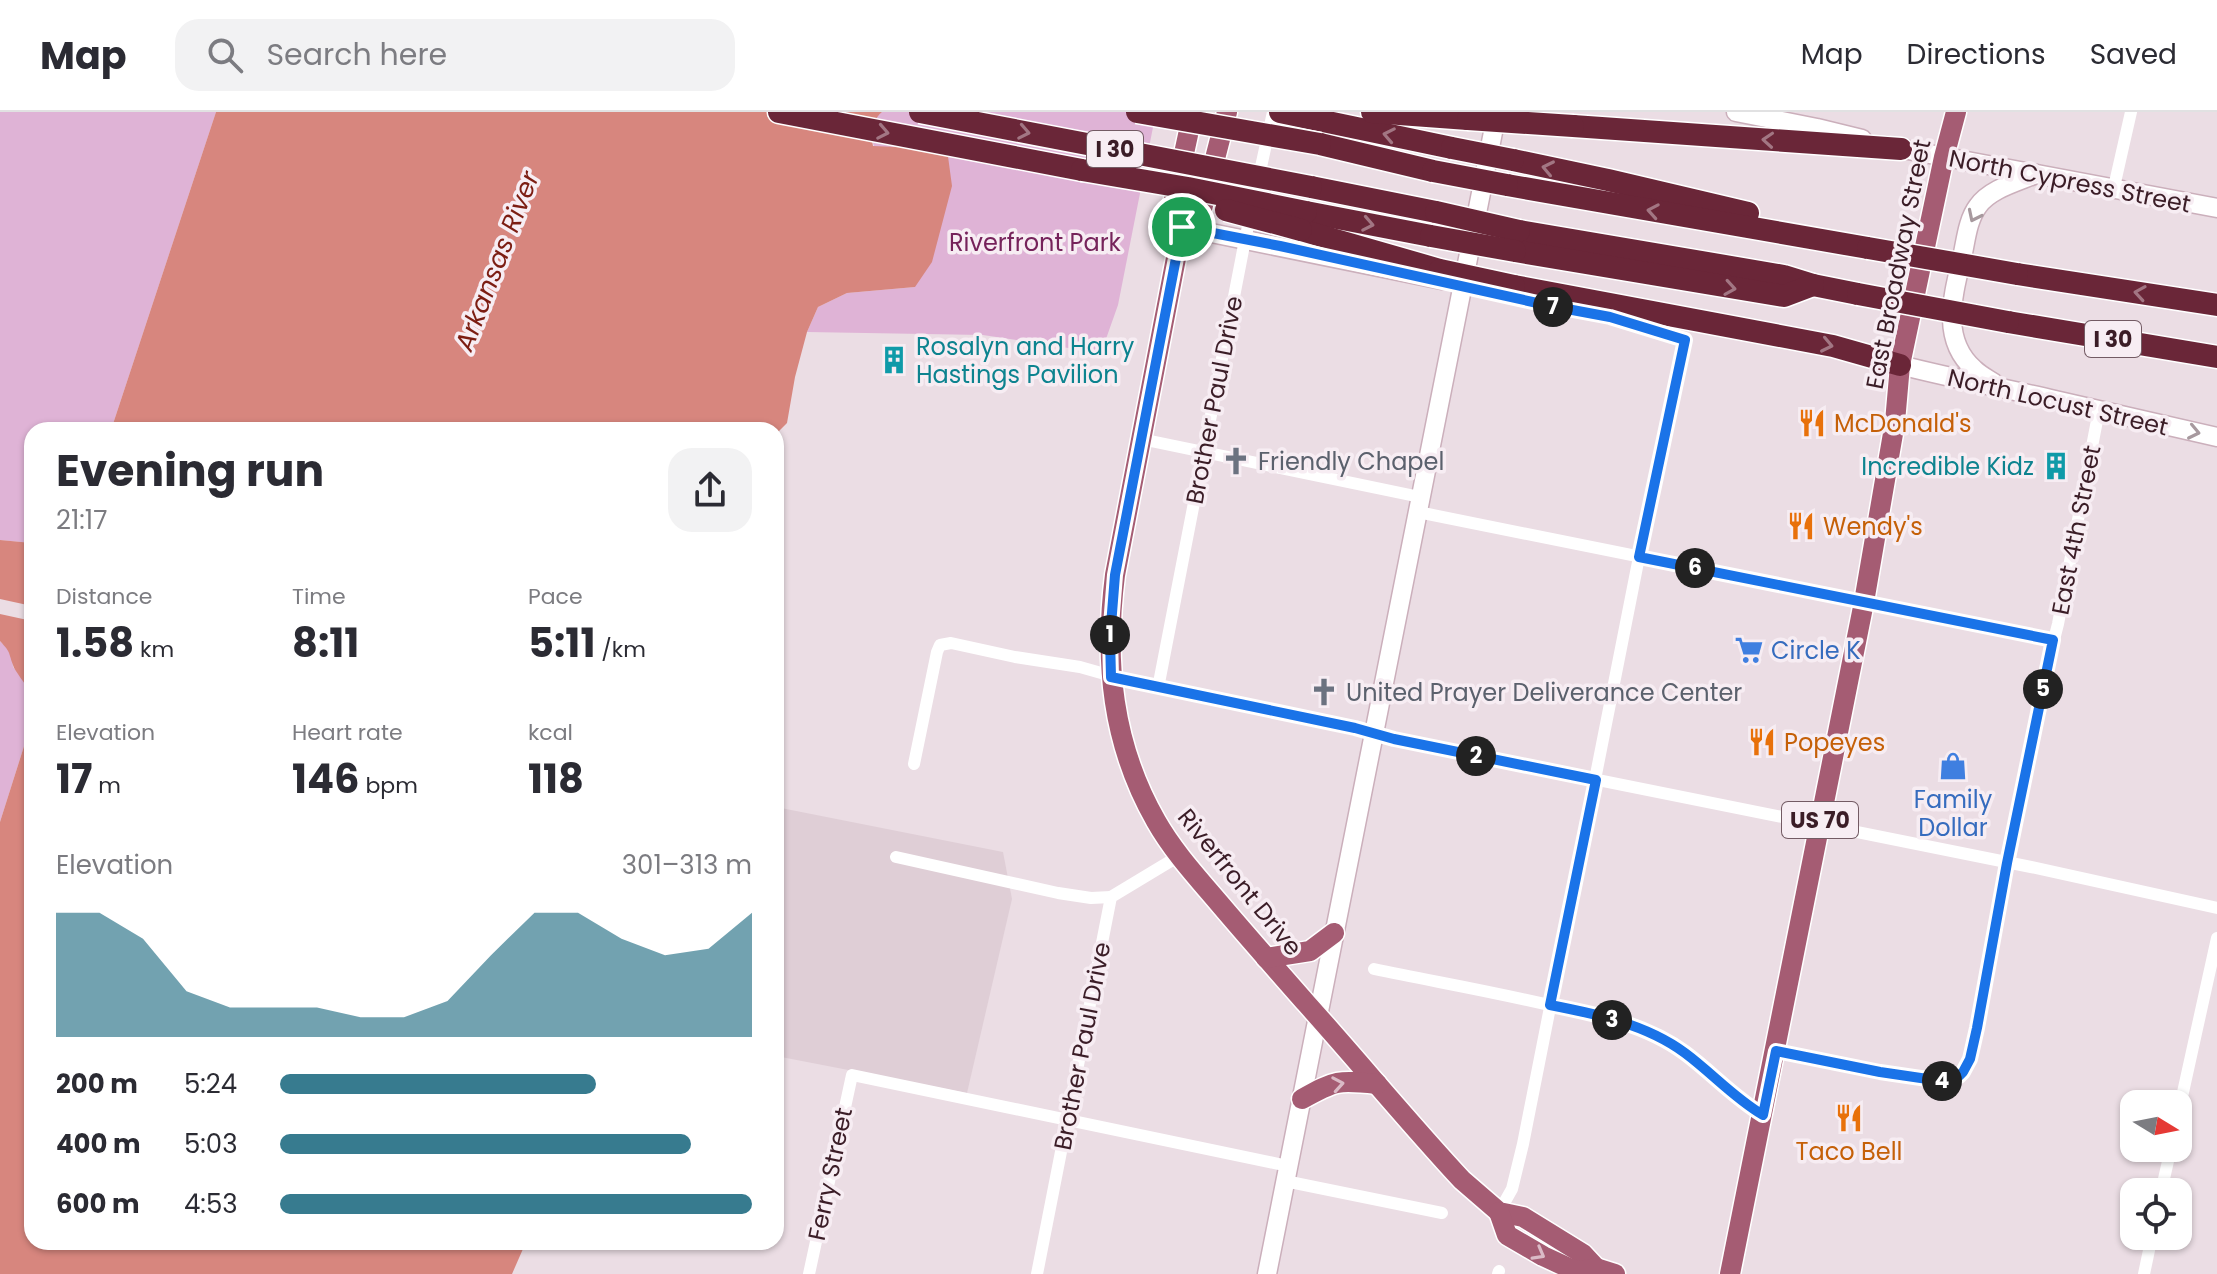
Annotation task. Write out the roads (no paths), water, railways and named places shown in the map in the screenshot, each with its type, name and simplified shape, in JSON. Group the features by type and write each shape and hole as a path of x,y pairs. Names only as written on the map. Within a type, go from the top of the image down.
{"highway":[{"path":"779,112 1188,188 1304,221 1440,270 1820,344 1900,365"},
{"name":"I 30","path":"920,112 1436,212 1517,241 1784,276 1858,294 2217,357"},
{"name":"I 30","path":"1137,112 1322,133 1433,171 2017,274 2217,305"},
{"path":"1280,112 1322,133 1452,148 1608,180 1812,228 1868,248"},
{"path":"1372,112 1901,149"},
{"path":"1304,221 1431,236 1517,241"}],"main road":[{"name":"Riverfront Drive","path":"1193,112 1173,204 1182,227 1114,586 1111,677 1117,717 1134,774 1157,822 1179,856 1462,1180 1499,1212 1523,1217 1606,1271"},
{"name":"Riverfront Drive","path":"1182,227 1202,209 1227,112"},
{"path":"1267,1274 1497,112"},
{"name":"North Cypress Street","path":"1736,112 1901,149 2217,208"},
{"name":"East Broadway Street","path":"1730,1274 1864,602 1895,422 1900,365 1956,112"},
{"path":"2001,388 1972,368 1959,348 1951,323 1954,288 1968,231 1978,206 1999,189 2036,174"},
{"path":"1182,227 1462,286"},
{"name":"North Locust Street","path":"1900,365 1964,382 2217,437"},
{"path":"1266,958 1310,951 1334,933"},
{"path":"1302,1099 1332,1082 1377,1084"}],"street":[{"name":"Brother Paul Drive","path":"1158,688 1273,112"},
{"path":"2114,187 2131,112"},
{"path":"1462,286 1610,317 1685,340 1523,1144 1512,1189 1499,1212"},
{"name":"East 4th Street","path":"1776,1051 1941,1081 1959,1076 1970,1059 2099,410"},
{"path":"1141,439 1204,451 1639,557 2053,640"},
{"path":"914,764 940,645 951,643 1080,667 1158,688 2217,908"},
{"path":"896,857 1091,898 1111,897 1179,856"},
{"name":"Brother Paul Drive","path":"1037,1274 1111,897"},
{"path":"2184,1090 2217,938"},
{"path":"1374,969 1550,1005 1630,1025 1661,1038 1685,1053 1735,1096 1763,1115"},
{"name":"Ferry Street","path":"809,1274 852,1075 1068,1120"},
{"path":"1068,1120 1442,1213"},
{"path":"2144,1274 2149,1250"}],"water":[{"name":"Arkansas River","path":"216,112 882,112 873,128 873,146 947,149 952,186 932,262 915,287 847,293 818,307 807,332 784,426 784,422 114,422"},
{"path":"0,540 24,542 24,683 8,650 0,641"},
{"path":"24,746 24,1250 522,1250 512,1274 0,1274 0,822"}],"place":[{"name":"Rosalyn and Harry Hastings Pavilion","path":"894,360"},
{"name":"McDonald's","path":"1812,423"},
{"name":"Friendly Chapel","path":"1236,461"},
{"name":"Incredible Kidz","path":"2056,466"},
{"name":"Wendy's","path":"1801,526"},
{"name":"Circle K","path":"1749,650"},
{"name":"United Prayer Deliverance Center","path":"1324,692"},
{"name":"Popeyes","path":"1762,742"},
{"name":"Family Dollar","path":"1953,766"},
{"name":"Taco Bell","path":"1849,1118"}],"park label":[{"name":"Riverfront Park","path":"1035,242"}]}
